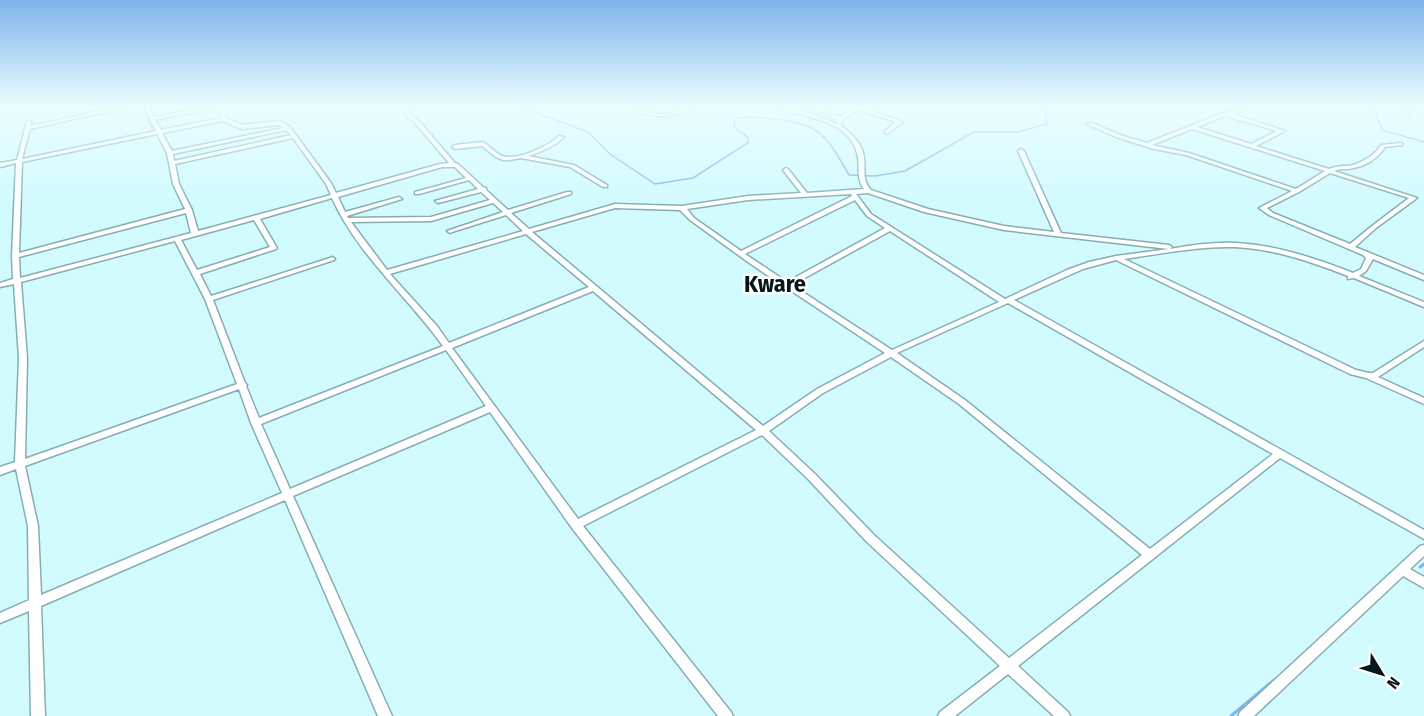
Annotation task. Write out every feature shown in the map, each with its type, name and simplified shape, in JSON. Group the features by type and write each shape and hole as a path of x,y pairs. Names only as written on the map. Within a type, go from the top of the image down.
{"street":[{"path":"24,140 19,160 15,256 19,280 23,358 20,464 33,526 33,604 38,716"},
{"path":"0,165 116,140"},
{"path":"163,140 170,153 176,184 189,210 195,234"},
{"path":"170,153 243,140"},
{"path":"173,163 259,140"},
{"path":"297,140 329,184 344,218 385,273 421,312 576,525 726,716"},
{"path":"433,140 450,160 529,233 763,431 812,477 870,538 1063,716"},
{"path":"455,147 481,144 501,157 512,160 554,144 558,140"},
{"path":"852,140 859,148 861,157 859,170 867,188 926,211 1004,228 1185,249"},
{"path":"1135,140 1187,154 1297,191"},
{"path":"1147,145 1160,140"},
{"path":"1234,140 1424,202"},
{"path":"1252,146 1262,140"},
{"path":"451,141 455,147"},
{"path":"1351,277 1359,274 1369,262 1370,256 1352,246 1263,210 1265,206 1297,191 1331,170 1360,164 1375,156 1383,146 1400,144"},
{"path":"0,285 256,218 442,165 450,160 455,147"},
{"path":"1021,151 1059,235"},
{"path":"521,157 578,168 605,186"},
{"path":"786,170 806,195"},
{"path":"417,193 471,178"},
{"path":"741,254 867,188"},
{"path":"438,201 484,189"},
{"path":"450,231 569,193"},
{"path":"385,273 529,233 615,206 682,208 748,198 854,195"},
{"path":"854,195 868,215 1005,301 1424,535"},
{"path":"1352,246 1414,198"},
{"path":"344,218 399,199"},
{"path":"344,218 431,219 495,200"},
{"path":"682,208 692,219 741,254 962,402 1149,554"},
{"path":"15,256 189,210"},
{"path":"196,273 274,248 256,218"},
{"path":"786,285 889,228"},
{"path":"177,238 209,299 256,423 385,716"},
{"path":"576,525 763,431 820,391 891,353 1081,265 1185,249 1224,245 1256,247 1292,255 1424,304"},
{"path":"1363,252 1424,278"},
{"path":"1115,258 1353,372 1369,376 1424,401"},
{"path":"209,299 332,259"},
{"path":"256,423 594,288"},
{"path":"1369,376 1380,372 1424,343"},
{"path":"0,471 243,385"},
{"path":"0,618 490,408"},
{"path":"945,716 1149,554 1280,454"},
{"path":"1245,716 1424,549"},
{"path":"1402,570 1424,583"}],"waterway":[{"path":"596,140 610,154 655,184 693,178 748,140"},
{"path":"826,140 849,175 875,176 905,171 959,140"},
{"path":"1418,140 1424,142"},
{"path":"1420,567 1424,564"},
{"path":"1231,716 1274,680"}],"district":[{"name":"Kware","path":"775,284"}]}
